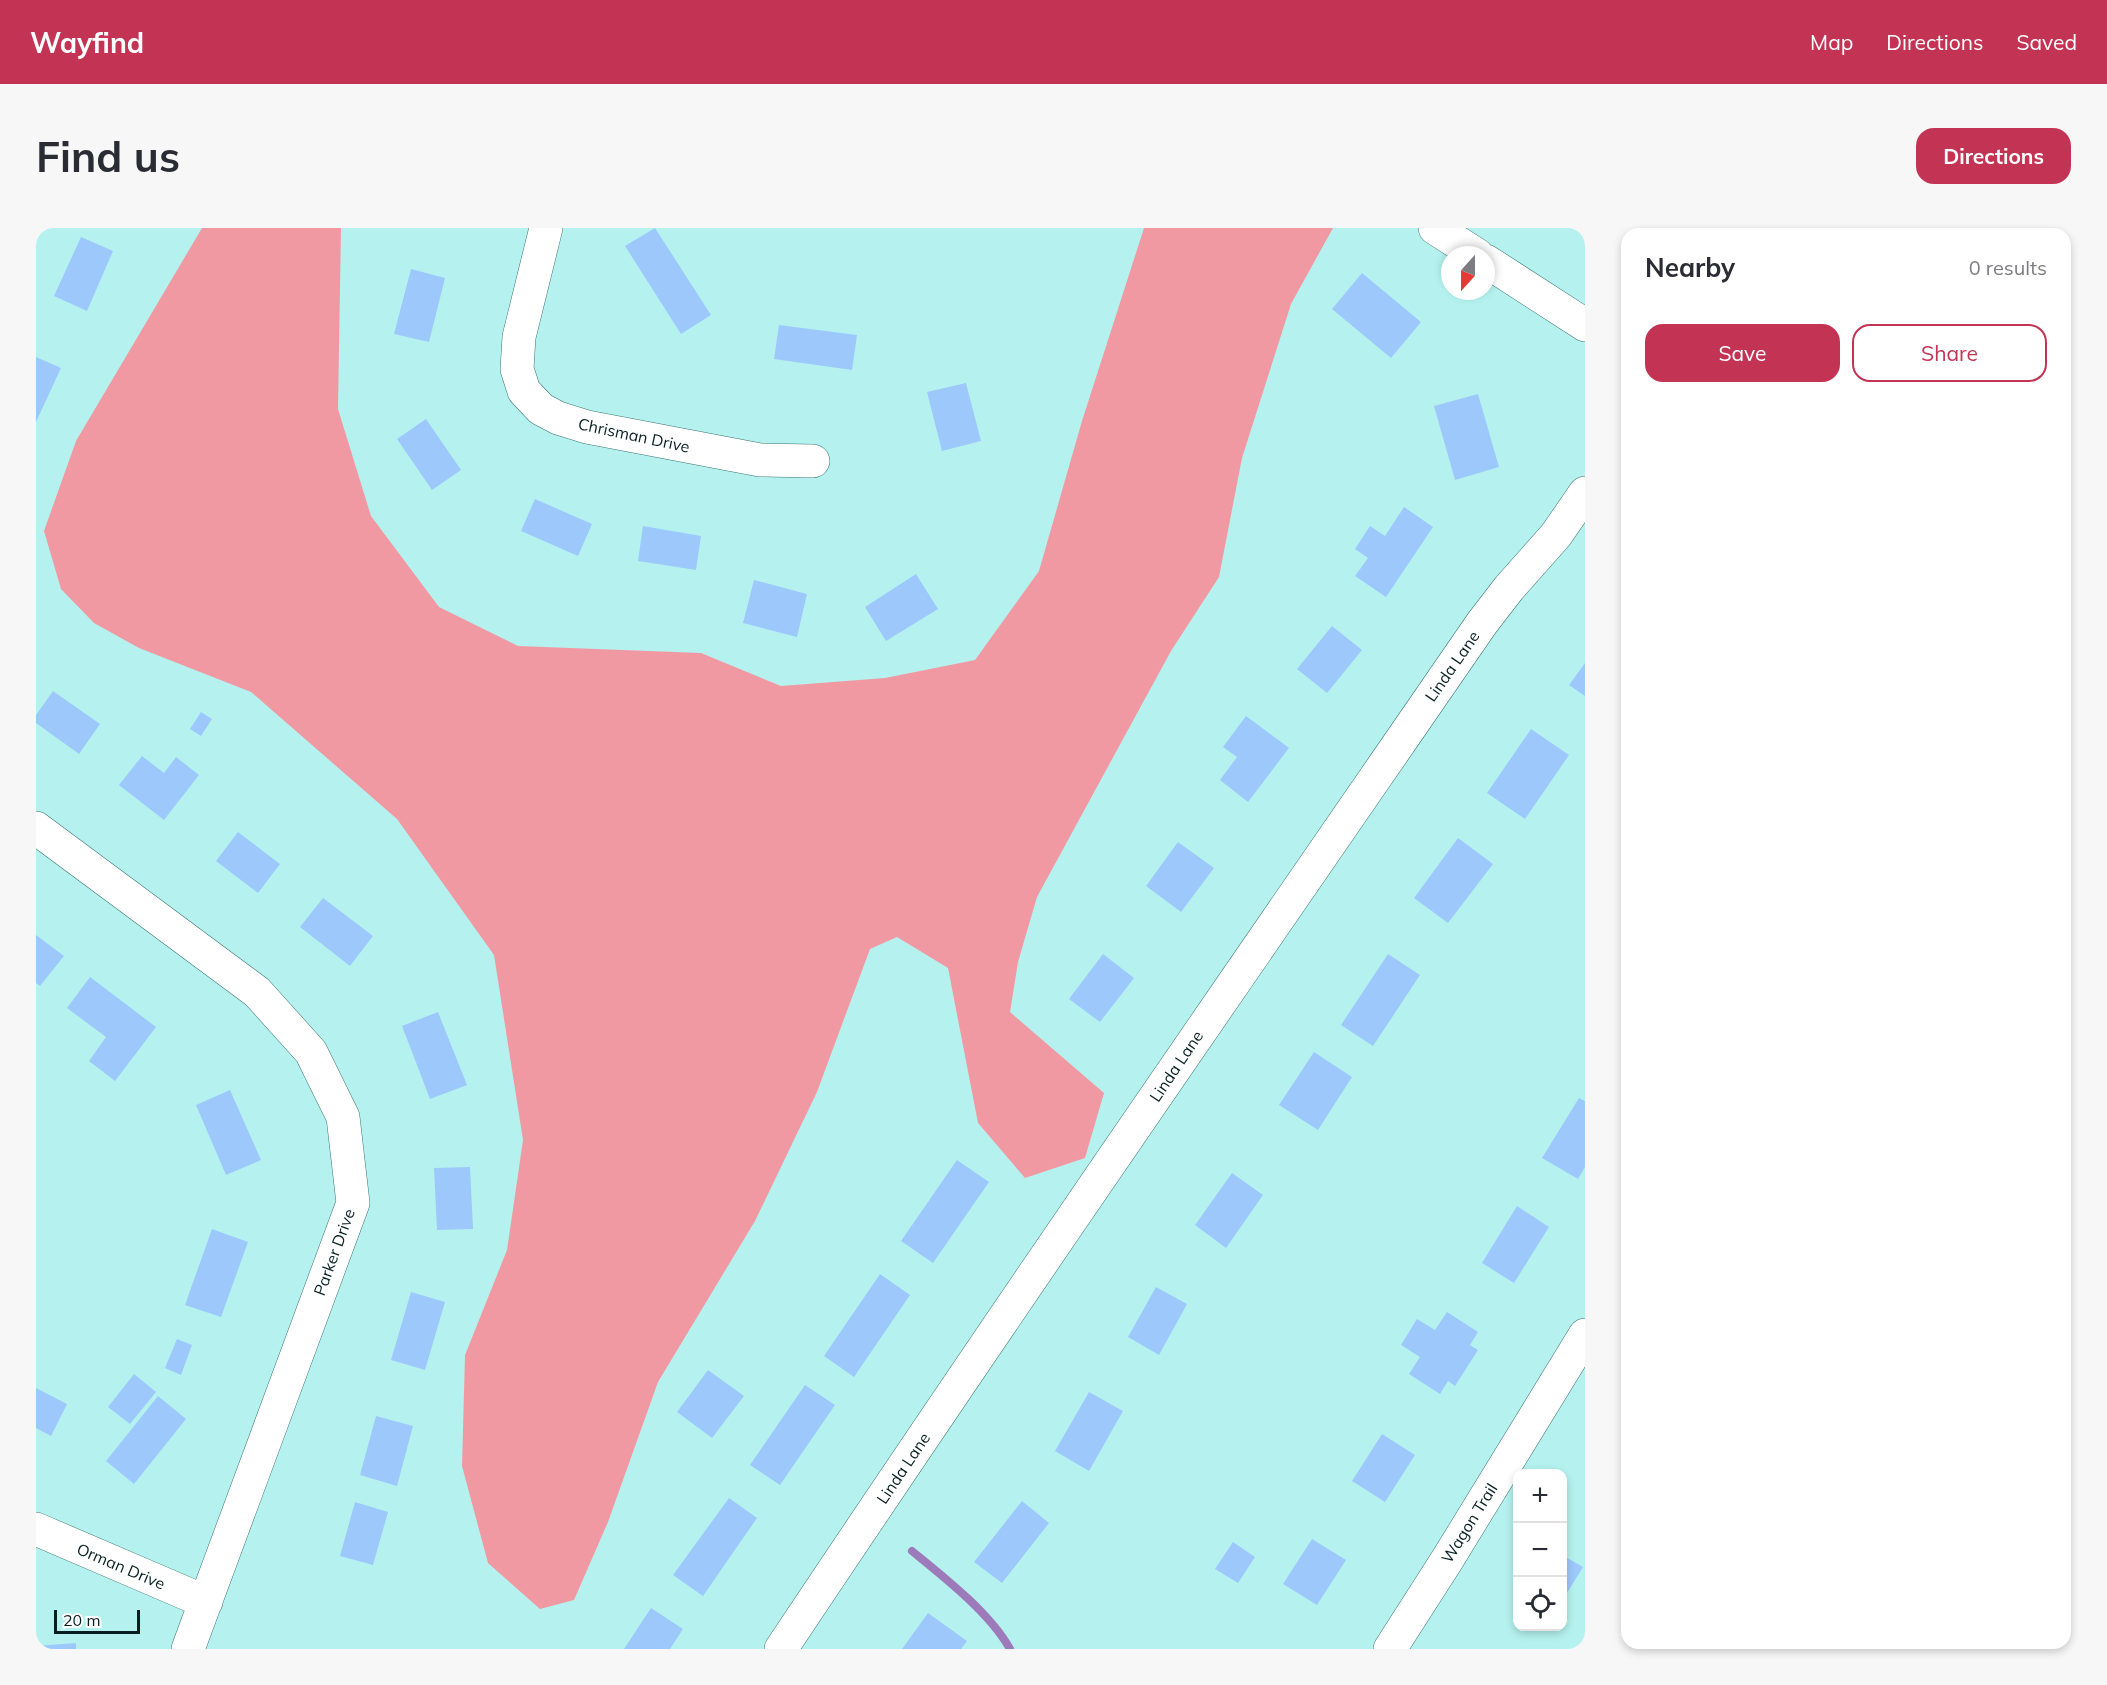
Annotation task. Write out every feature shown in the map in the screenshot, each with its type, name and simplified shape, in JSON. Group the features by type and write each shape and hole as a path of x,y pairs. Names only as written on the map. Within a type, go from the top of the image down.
{"street":[{"name":"Chrisman Drive","path":"546,228 519,337 517,369 524,391 541,410 587,427 752,459 813,460"},
{"path":"1435,228 1463,246"},
{"path":"1495,267 1585,325"},
{"name":"Linda Lane","path":"781,1649 981,1350 1476,632 1509,588 1556,535 1585,493"},
{"name":"Parker Drive","path":"36,828 257,992 311,1052 343,1118 353,1203 188,1649"},
{"name":"Wagon Trail","path":"1390,1649 1585,1335"},
{"name":"Orman Drive","path":"36,1528 206,1602"}],"shaded area":[{"path":"202,228 341,228 338,409 371,516 439,607 518,646 701,653 781,686 885,678 975,660 1039,571 1082,421 1144,228 1333,228 1291,304 1242,458 1219,577 1171,651 1037,897 1018,962 1010,1012 1104,1093 1085,1158 1025,1178 978,1123 948,968 897,937 870,949 817,1092 755,1221 658,1382 608,1522 574,1600 540,1609 488,1563 462,1466 465,1355 507,1250 523,1140 494,955 397,819 251,692 139,648 94,623 61,589 44,531 76,441"}],"building":[{"path":"655,228 711,315 681,334 625,246"},
{"path":"81,237 113,251 87,311 54,296"},
{"path":"411,269 445,278 429,342 394,334"},
{"path":"1362,273 1421,322 1391,358 1332,309"},
{"path":"779,325 857,335 852,370 774,359"},
{"path":"36,357 61,368 36,422"},
{"path":"966,383 981,441 942,451 927,392"},
{"path":"1478,394 1499,467 1455,480 1434,406"},
{"path":"426,419 461,470 432,490 397,439"},
{"path":"535,499 592,524 578,556 521,531"},
{"path":"1404,507 1433,527 1386,597 1355,576 1368,558 1355,549 1370,526 1385,536"},
{"path":"643,526 701,536 696,570 638,561"},
{"path":"916,574 938,609 886,641 865,607"},
{"path":"754,580 807,594 797,637 743,623"},
{"path":"1332,626 1362,650 1327,693 1297,669"},
{"path":"1585,663 1585,696 1569,685"},
{"path":"53,691 100,724 79,754 36,723 36,715"},
{"path":"201,712 212,719 201,736 190,729"},
{"path":"1246,716 1289,748 1248,802 1220,780 1237,757 1223,747"},
{"path":"1531,729 1569,755 1525,819 1487,793"},
{"path":"142,756 164,773 176,757 199,775 164,820 119,785"},
{"path":"238,832 280,864 258,893 216,861"},
{"path":"1458,838 1493,864 1448,923 1414,898"},
{"path":"1178,842 1214,868 1181,912 1146,886"},
{"path":"323,898 373,936 350,966 300,927"},
{"path":"36,935 64,956 40,986 36,983"},
{"path":"1103,954 1134,978 1100,1022 1069,999"},
{"path":"1388,954 1420,975 1373,1046 1341,1025"},
{"path":"90,977 156,1027 115,1081 89,1061 106,1037 67,1008"},
{"path":"438,1012 467,1085 430,1099 402,1026"},
{"path":"1314,1052 1352,1077 1318,1130 1279,1105"},
{"path":"230,1090 261,1160 226,1175 196,1105"},
{"path":"1579,1098 1585,1101 1585,1167 1578,1179 1542,1158"},
{"path":"957,1160 989,1182 933,1263 901,1241"},
{"path":"470,1167 473,1229 437,1230 434,1168"},
{"path":"1232,1173 1263,1195 1226,1248 1195,1225"},
{"path":"1517,1206 1549,1227 1514,1283 1482,1263"},
{"path":"212,1229 248,1242 221,1317 185,1305"},
{"path":"880,1274 910,1295 854,1377 824,1356"},
{"path":"1156,1287 1187,1304 1159,1355 1128,1337"},
{"path":"411,1292 445,1302 425,1370 391,1360"},
{"path":"1447,1312 1478,1332 1470,1345 1478,1350 1455,1386 1448,1381 1440,1394 1409,1374 1420,1357 1401,1345 1417,1319 1435,1330"},
{"path":"177,1339 192,1345 181,1375 165,1368"},
{"path":"708,1370 744,1396 712,1438 677,1412"},
{"path":"134,1374 156,1392 130,1424 108,1407"},
{"path":"805,1385 835,1405 780,1485 750,1465"},
{"path":"36,1388 67,1404 51,1436 36,1428"},
{"path":"1089,1392 1123,1411 1089,1471 1055,1451"},
{"path":"158,1396 186,1419 134,1484 106,1461"},
{"path":"376,1416 413,1426 397,1486 360,1475"},
{"path":"1382,1434 1415,1455 1385,1502 1352,1481"},
{"path":"729,1498 757,1518 703,1596 673,1575"},
{"path":"1022,1501 1049,1523 1002,1583 974,1562"},
{"path":"355,1502 388,1512 373,1565 340,1556"},
{"path":"1312,1539 1346,1560 1317,1605 1283,1584"},
{"path":"1233,1542 1255,1557 1238,1583 1215,1569"},
{"path":"1567,1558 1583,1567 1567,1593"},
{"path":"651,1608 683,1629 670,1649 624,1649"},
{"path":"928,1613 967,1641 961,1649 902,1649"},
{"path":"76,1643 76,1649 36,1649 36,1646"}],"waterway":[{"path":"912,1551 979,1609 1010,1649"}]}
